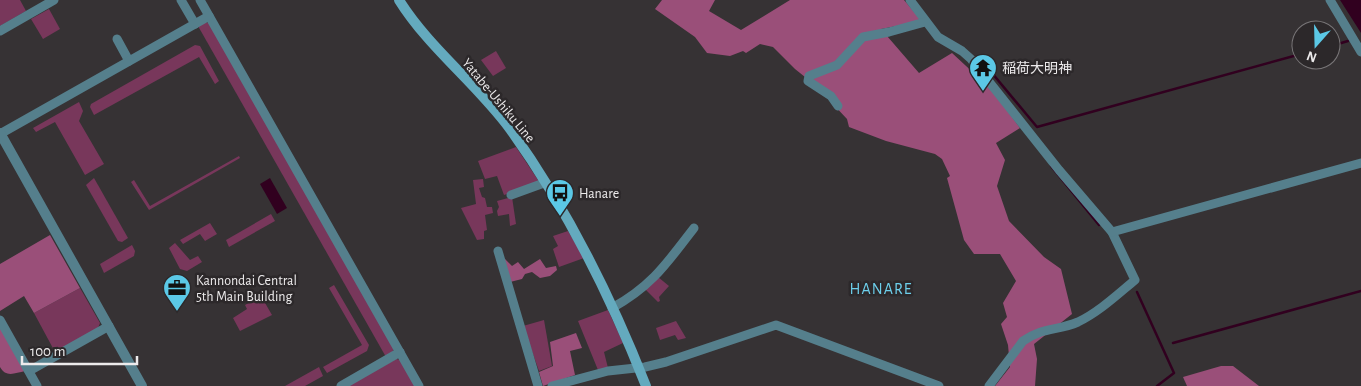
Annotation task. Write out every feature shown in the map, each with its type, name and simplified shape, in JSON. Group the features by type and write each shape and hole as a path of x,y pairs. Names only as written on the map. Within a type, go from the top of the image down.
{"main road":[{"name":"Yatabe-Ushiku Line","path":"399,0 420,30 509,128 589,260 640,368 646,386"}],"street":[{"path":"0,31 54,0"},
{"path":"181,0 195,24"},
{"path":"200,0 419,386"},
{"path":"910,0 938,37 962,51 971,59 1059,170 1112,232 1135,280 1080,321 1067,326 1037,331 1023,341 989,386"},
{"path":"1330,0 1361,52"},
{"path":"142,386 0,134 209,16"},
{"path":"838,106 831,96 808,81 809,76 837,65 863,36 889,32 925,22"},
{"path":"117,39 129,61"},
{"path":"1112,232 1361,164"},
{"path":"511,195 544,183"},
{"path":"612,308 634,295 659,274 694,228"},
{"path":"498,251 538,386"},
{"path":"0,320 37,386"},
{"path":"552,386 608,370 640,368 666,362 776,325 939,386"},
{"path":"29,371 109,326"},
{"path":"340,386 400,352"},
{"path":"908,386 915,377"}],"shaded area":[{"path":"0,0 20,0 26,11 0,26"},
{"path":"662,0 715,0 709,11 741,30 790,0 904,0 922,21 881,29 919,73 952,53 992,90 1020,128 996,143 1005,160 997,186 1009,221 1044,257 1061,269 1072,314 1034,344 1037,359 1035,386 995,386 1010,367 1008,345 1001,324 1007,317 1003,303 1016,281 1000,254 974,254 964,240 947,178 950,176 942,159 935,154 886,141 849,127 847,119 815,85 795,69 773,47 760,44 746,53 743,51 730,56 707,53 695,37 655,9"},
{"path":"1340,0 1361,0 1361,33"},
{"path":"49,9 60,29 43,39 31,19"},
{"path":"205,22 209,23 394,348 392,353 386,357 198,26"},
{"path":"195,45 200,46 219,81 215,84 199,57 94,115 90,107 91,104"},
{"path":"496,51 506,68 493,76 481,60"},
{"path":"79,102 83,111 79,121 104,164 85,175 55,122 36,132 33,128"},
{"path":"516,147 540,183 504,195 497,176 485,179 478,161"},
{"path":"239,156 240,158 149,210 131,182 134,180 150,206"},
{"path":"94,178 128,238 122,242 118,241 86,185"},
{"path":"270,178 287,208 277,214 260,184"},
{"path":"483,179 484,187 479,188 482,197 485,198 487,207 492,207 493,213 485,215 487,230 484,231 484,239 477,240 461,208 476,204 473,180"},
{"path":"512,197 516,224 510,226 509,214 498,216 497,211 499,207 497,201"},
{"path":"271,214 275,221 229,247 226,240"},
{"path":"210,223 217,234 205,241 200,234 183,244 180,240"},
{"path":"568,231 584,258 559,267 553,249 558,246 553,236"},
{"path":"50,235 80,288 34,313 24,296 0,311 0,264"},
{"path":"175,243 190,260 198,256 202,262 187,271 180,269 169,248"},
{"path":"132,245 135,251 134,256 104,273 100,264"},
{"path":"505,259 512,266 518,262 524,269 540,259 546,268 556,266 557,270 550,276 540,278 532,272 525,274 522,279 510,282 503,260"},
{"path":"658,277 669,286 659,297 660,301 658,302 645,289"},
{"path":"334,285 369,345 367,351 327,373 323,367 362,345 329,288"},
{"path":"80,288 100,323 98,328 55,352 34,313"},
{"path":"261,296 272,315 240,331 233,318 247,309 245,305"},
{"path":"608,310 623,343 604,352 608,368 598,370 578,321"},
{"path":"544,320 552,366 539,371 523,326"},
{"path":"676,321 686,338 678,340 675,335 660,340 656,328"},
{"path":"0,327 25,371 8,374 0,367"},
{"path":"576,333 582,348 570,351 575,375 543,386 539,372 553,366 550,342"},
{"path":"396,359 401,360 415,386 348,386"},
{"path":"1221,366 1233,366 1259,386 1187,386 1183,377"},
{"path":"319,367 323,376 305,386 285,386"}],"waterway":[{"path":"1341,43 1348,41"},
{"path":"982,61 1037,127 1291,57"},
{"path":"1051,166 1099,225"},
{"path":"1173,343 1361,291"},
{"path":"1137,292 1174,373 1157,386"}],"place":[{"name":"稲荷大明神","path":"983,92"},
{"name":"Hanare","path":"560,217"},
{"name":"Kannondai Central 5th Main Building","path":"177,312"}],"district":[{"name":"HANARE","path":"881,288"}]}
